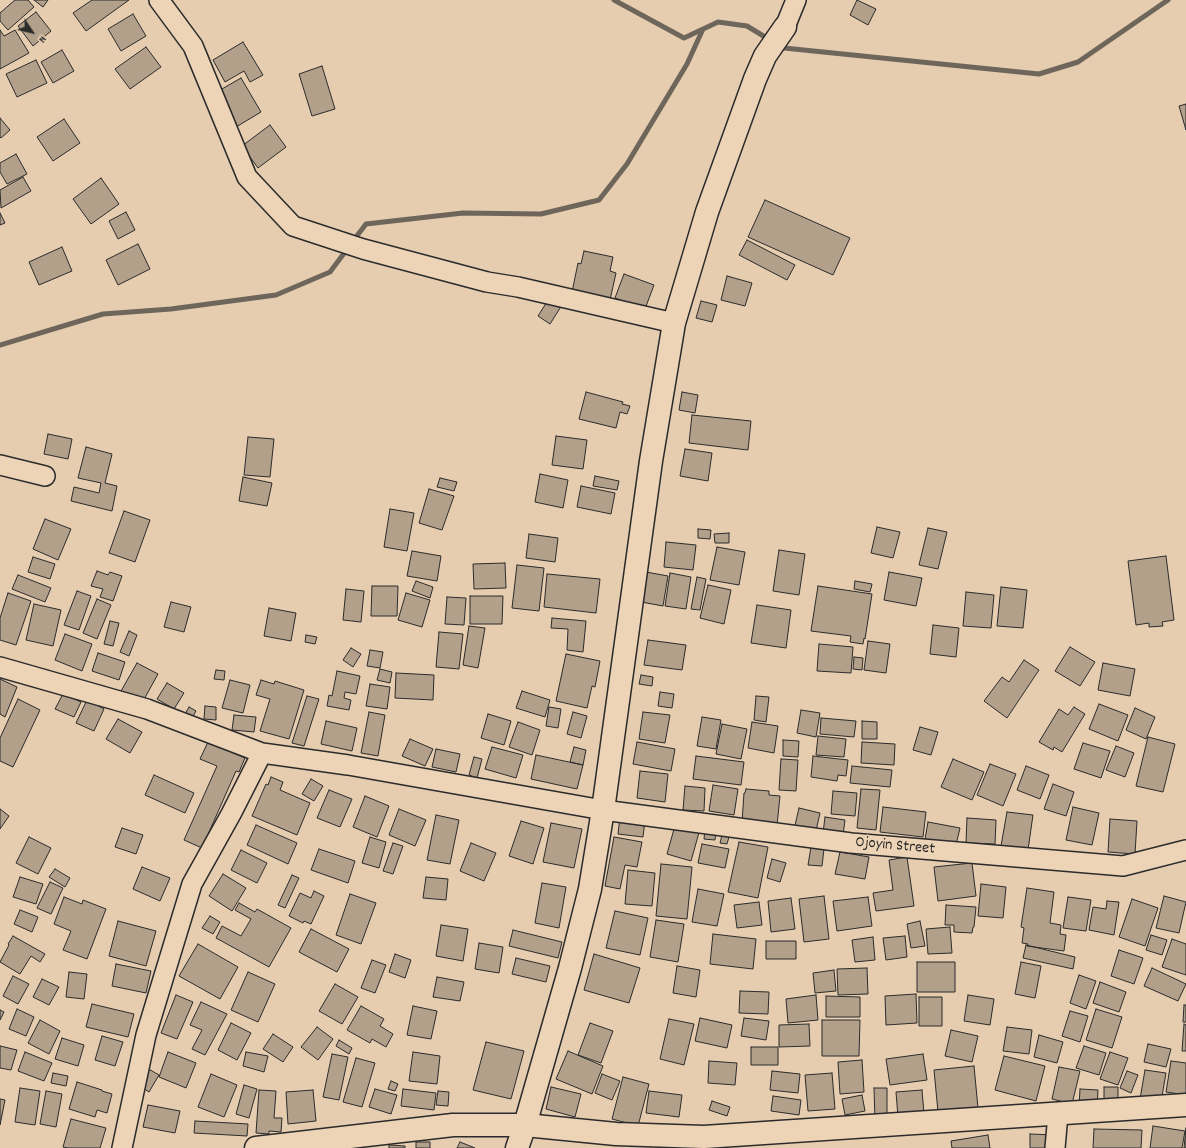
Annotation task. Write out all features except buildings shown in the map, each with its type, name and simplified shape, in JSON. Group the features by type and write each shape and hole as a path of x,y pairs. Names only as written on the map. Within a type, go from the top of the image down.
{"street":[{"path":"159,0 193,46 247,177 293,226 363,249 487,282 518,287 674,323"},
{"path":"517,1148 570,968 590,889 603,810 651,462 674,323 707,212 765,56 785,27 796,0"},
{"path":"0,465 45,476"},
{"name":"Ojoyin Street","path":"0,667 148,709 262,753 356,766 603,810 851,843 1124,866 1186,850"},
{"path":"122,1148 146,1035 192,884 231,814 262,753"},
{"path":"256,1148 453,1125 525,1125 616,1134 704,1137 1186,1106"},
{"path":"1055,1148 1058,1114"}],"waterway":[{"path":"614,0 684,38 718,22 747,26 770,40"},
{"path":"778,45 784,48 1039,74 1078,62 1168,0"},
{"path":"353,241 366,224 463,213 541,214 599,200 627,164 687,64 703,29"},
{"path":"0,345 103,314 171,309 276,295 330,272 348,248"}]}
